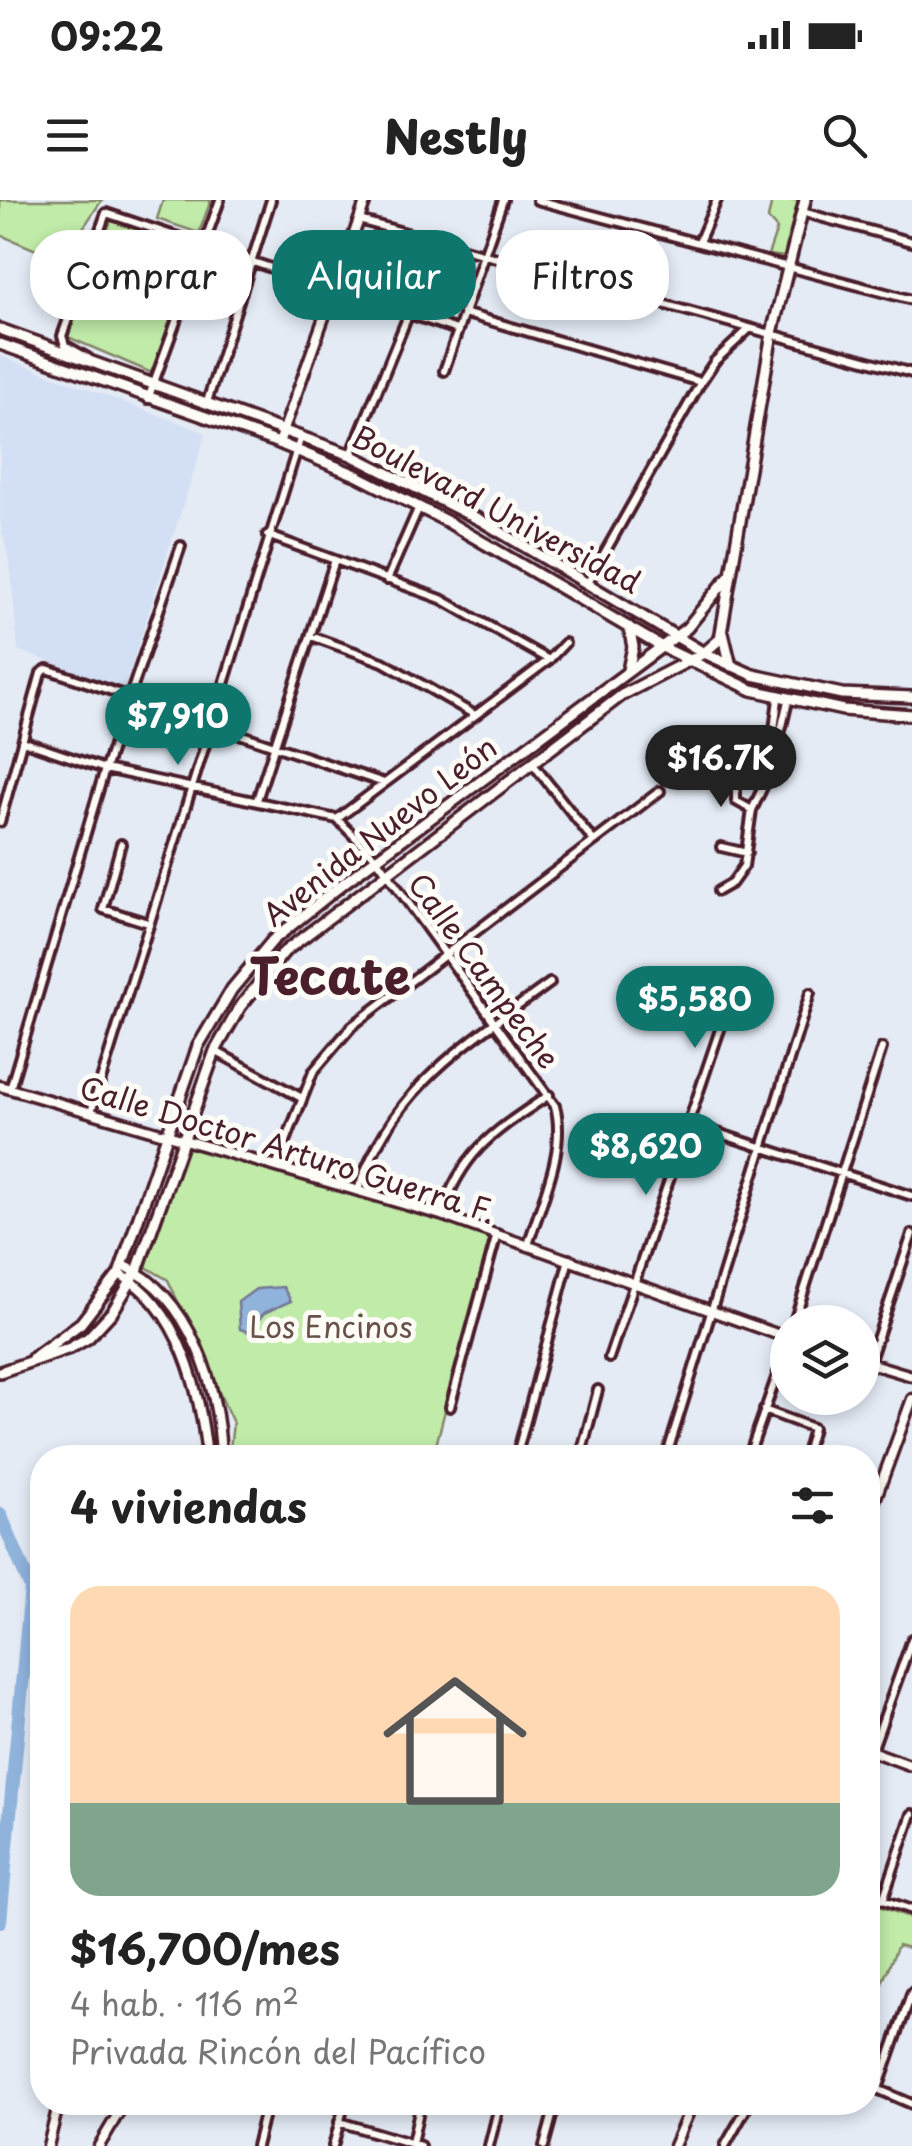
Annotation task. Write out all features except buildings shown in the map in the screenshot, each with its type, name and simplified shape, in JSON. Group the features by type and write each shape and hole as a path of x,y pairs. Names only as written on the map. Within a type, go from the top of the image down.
{"main road":[{"path":"731,666 724,633 733,570 772,333 806,200"},
{"name":"Boulevard Universidad","path":"0,329 351,455 480,520 731,666 807,688 912,697"},
{"name":"Boulevard Universidad","path":"0,344 297,450 448,522 689,660 783,700 912,715"},
{"path":"448,522 468,528 480,520"},
{"name":"Avenida Nuevo León","path":"27,1362 80,1323 121,1270 198,1046 232,989 291,924 676,636 700,615 733,570"},
{"path":"628,670 633,647 629,627"},
{"name":"Avenida Nuevo León","path":"27,1362 62,1352 88,1338 110,1315 134,1276 215,1051 240,1008 284,952 622,695 704,653 724,633"},
{"path":"0,1372 27,1362"}],"street":[{"path":"209,230 220,200"},
{"path":"206,402 270,200"},
{"path":"355,230 366,200"},
{"path":"476,276 503,200"},
{"path":"537,200 912,300"},
{"path":"699,242 716,200"},
{"path":"802,212 912,242"},
{"path":"100,230 106,213 158,230"},
{"path":"358,220 912,372"},
{"path":"253,259 272,266"},
{"path":"476,317 701,382"},
{"path":"68,320 62,336 66,346 93,364"},
{"path":"148,400 177,320"},
{"path":"279,443 323,320"},
{"path":"351,455 407,320"},
{"path":"427,320 458,330"},
{"path":"444,371 461,320"},
{"path":"587,584 701,382 715,361 750,328"},
{"path":"91,1112 301,434"},
{"path":"386,580 419,507"},
{"path":"268,535 466,611 549,660"},
{"path":"5,1088 128,698 181,546"},
{"path":"258,800 335,560"},
{"path":"311,636 384,662 475,714"},
{"path":"22,741 105,769 337,819 549,660 565,642"},
{"path":"0,822 44,670 384,783"},
{"path":"718,892 738,876 747,853 752,810 768,777 783,700"},
{"path":"532,764 593,840"},
{"path":"736,783 736,801 752,810"},
{"path":"276,1167 300,1097 331,1047 352,1026 660,790"},
{"name":"Calle Campeche","path":"337,819 376,858 548,1094 559,1119 559,1136 528,1244"},
{"path":"121,844 103,908 148,923"},
{"path":"722,847 747,853"},
{"path":"358,1190 383,1130 421,1082 550,982"},
{"path":"610,1358 734,988"},
{"path":"670,1445 810,993"},
{"path":"799,1305 882,1048"},
{"path":"215,1051 300,1097"},
{"name":"Calle Doctor Arturo Guerra F.","path":"5,1088 441,1216 570,1259 770,1334"},
{"path":"441,1216 451,1185 474,1150 548,1094"},
{"path":"690,1124 912,1196"},
{"path":"450,1407 497,1234"},
{"path":"880,1323 912,1234"},
{"path":"520,1445 570,1259"},
{"path":"121,1270 164,1294 187,1330 209,1382 219,1445"},
{"path":"134,1276 159,1308 185,1363 203,1418 206,1445"},
{"path":"880,1366 912,1376"},
{"path":"583,1445 598,1390"},
{"path":"752,1445 770,1393"},
{"path":"880,1486 912,1399"},
{"path":"764,1410 811,1426 814,1433 810,1445"},
{"path":"880,1728 912,1639"},
{"path":"880,1753 912,1766"},
{"path":"883,1900 912,1814"},
{"path":"880,1899 912,1910"},
{"path":"880,2083 912,1992"},
{"path":"880,2090 912,2104"},
{"path":"48,2146 56,2115"},
{"path":"99,2146 118,2115"},
{"path":"256,2146 264,2115"},
{"path":"334,2146 342,2115"},
{"path":"340,2122 416,2145 419,2115"},
{"path":"489,2146 497,2115"},
{"path":"544,2146 552,2115"},
{"path":"674,2146 687,2115"},
{"path":"726,2146 743,2115"}],"shaded area":[{"path":"0,356 206,433 124,689 18,650 11,571 0,521"}],"green space":[{"path":"0,200 102,200 82,230 30,230 30,247 0,235"},
{"path":"163,200 211,200 200,230 157,219"},
{"path":"772,200 800,200 786,257 768,255 777,229 768,219"},
{"path":"112,218 146,230 108,230"},
{"path":"74,320 171,320 152,373 68,337"},
{"name":"Los Encinos","path":"184,1143 490,1236 436,1445 230,1445 233,1423 168,1280 146,1267"},
{"path":"880,1906 912,1918 912,1949 898,1945 880,1988"}],"water":[{"path":"283,1287 291,1301 264,1313 249,1332 240,1329 238,1302 256,1289"}],"waterway":[{"path":"0,1514 30,1586"},
{"path":"0,1921 30,1599"}],"district":[{"name":"Tecate","path":"330,974"}]}
